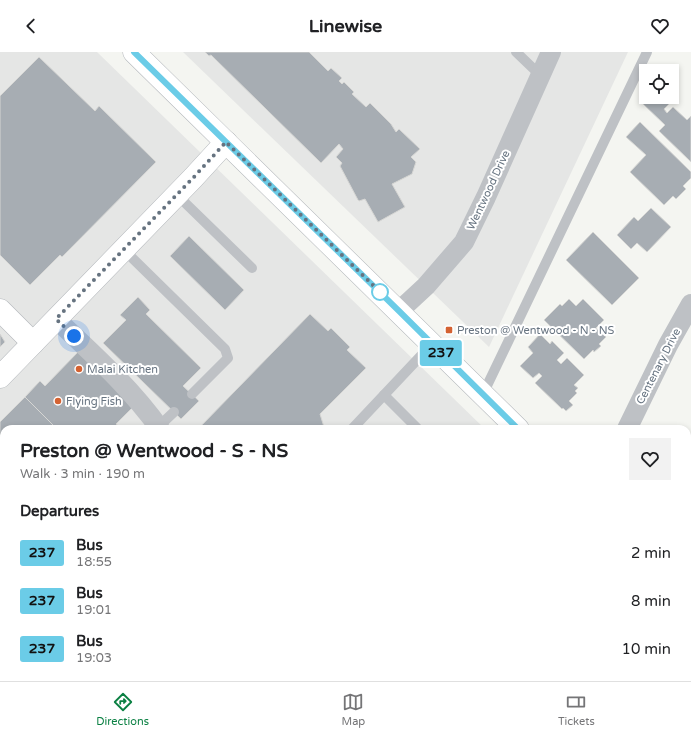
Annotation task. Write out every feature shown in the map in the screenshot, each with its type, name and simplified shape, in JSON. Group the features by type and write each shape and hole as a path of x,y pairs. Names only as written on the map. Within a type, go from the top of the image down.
{"main road":[{"path":"134,52 514,425"},
{"path":"0,377 226,142"},
{"path":"0,310 33,343"}],"street":[{"name":"Wentwood Drive","path":"399,311 426,286 464,242 486,197 551,52"},
{"name":"Centenary Drive","path":"628,425 668,345 691,304"},
{"path":"56,319 130,392 157,425"}],"lane":[{"path":"516,52 540,75"},
{"path":"483,394 646,52"},
{"path":"176,194 252,268"},
{"path":"124,249 225,349 228,358 192,394"},
{"path":"356,425 432,344"},
{"path":"384,395 414,425"},
{"path":"162,425 174,412"}],"shaded area":[{"path":"0,52 97,52 481,425 0,425"},
{"path":"183,52 628,52 489,347"}],"building":[{"path":"205,52 309,52 328,71 331,68 342,78 339,81 342,84 344,82 354,92 352,94 366,107 370,103 391,124 396,132 399,129 420,149 411,157 416,162 412,174 392,184 405,207 378,222 365,199 358,200 340,166 342,163 336,157 343,149 339,144 321,163 211,55 209,56"},
{"path":"39,57 95,111 99,106 156,162 62,257 60,255 30,285 0,255 0,96"},
{"path":"643,104 669,104 664,109 667,113 673,107 687,120 691,116 691,162 659,131 665,125"},
{"path":"640,122 691,172 691,178 683,186 686,189 676,199 673,196 664,205 630,172 646,155 626,137"},
{"path":"651,208 671,227 647,252 637,243 631,249 617,235 634,217 638,221"},
{"path":"593,232 639,278 612,305 566,260"},
{"path":"189,236 244,290 225,310 170,256"},
{"path":"138,297 150,310 146,314 201,368 183,386 199,401 181,419 103,343 126,320 120,315"},
{"path":"569,299 576,306 583,299 604,320 596,328 606,337 599,344 601,346 594,352 593,350 584,359 544,320 560,304 562,306"},
{"path":"310,314 328,331 331,328 350,347 347,350 366,368 320,414 323,425 202,425"},
{"path":"0,334 5,342 0,347"},
{"path":"540,334 550,344 552,341 564,353 557,360 561,364 567,358 584,375 574,385 578,388 575,391 577,393 569,401 573,405 566,411 535,383 542,376 539,373 533,378 520,366 533,353 528,347"},
{"path":"78,352 134,406 116,424 117,425 53,425 25,397 40,381 45,386"},
{"path":"25,397 53,425 0,425 0,422"}],"bus line":[{"name":"237","path":"134,52 514,425"}],"place":[{"name":"Preston @ Wentwood - N - NS","path":"449,330"},
{"name":"Malai Kitchen","path":"79,369"},
{"name":"Flying Fish","path":"58,401"}],"route":[{"path":"74,336 56,319 226,142 380,292"}]}
